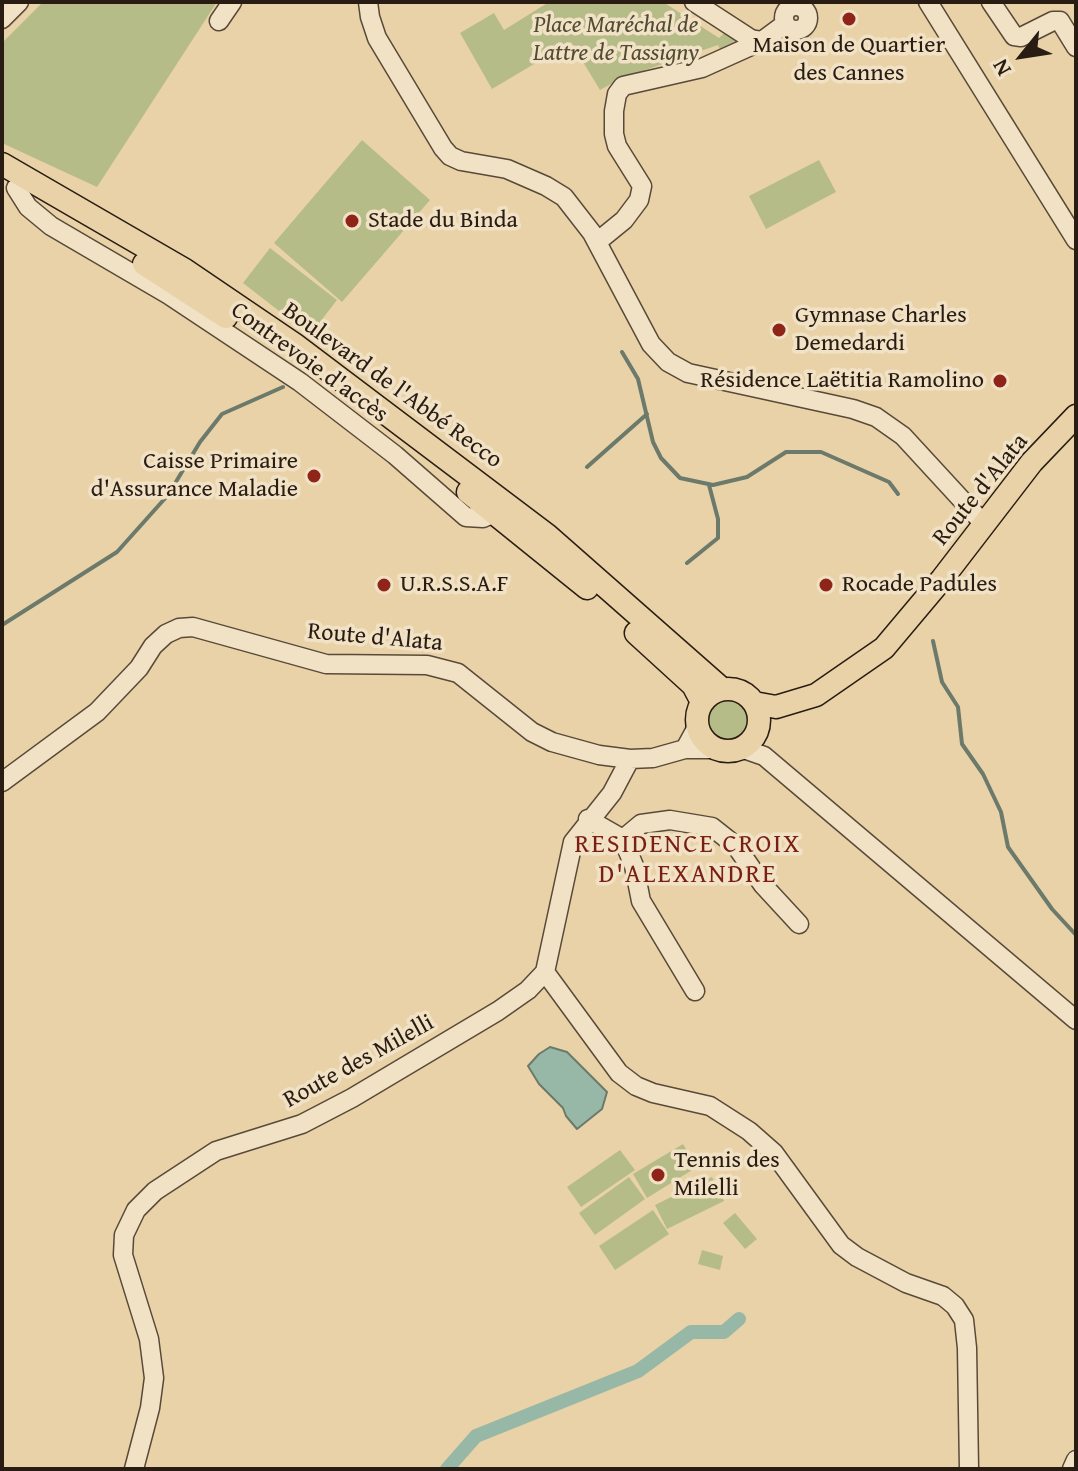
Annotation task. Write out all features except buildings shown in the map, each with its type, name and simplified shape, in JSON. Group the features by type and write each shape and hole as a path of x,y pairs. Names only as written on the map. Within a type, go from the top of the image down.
{"main road":[{"name":"Boulevard de l'Abbé Recco","path":"2,164 185,270 294,344 547,535 722,689"},
{"name":"Boulevard de l'Abbé Recco","path":"9,184 176,283 321,379 609,606 693,685 702,702"},
{"name":"Route d'Alata","path":"758,729 816,695 884,648 1032,462 1076,416"},
{"path":"722,689 740,691 758,729 733,751 715,749 697,727 702,702 722,689"}],"street":[{"path":"2,19 19,2"},
{"path":"219,21 232,2"},
{"path":"368,2 377,38 435,137 450,156 461,161 507,169 564,197 597,242 651,344 668,362 688,373 853,409 876,417 903,436 984,524"},
{"path":"694,2 751,39 762,41"},
{"path":"928,2 1076,240"},
{"path":"991,2 1014,36 1021,37 1053,21 1060,21 1076,47"},
{"path":"597,242 624,220 639,200 642,186 617,146 614,134 617,94 623,86 702,68 762,41 785,24"},
{"name":"Route d'Alata","path":"2,782 97,712 166,634 179,628 193,627 326,664 427,665 458,673 532,732 552,742 599,755 653,758 685,749 715,749"},
{"path":"685,749 697,727"},
{"path":"758,729 1076,1020"},
{"path":"630,759 612,793 588,819 573,842 545,972 619,1073 636,1086 653,1093 710,1106 749,1131 774,1153 841,1245 906,1283 943,1296 955,1306 964,1320 967,1348 969,1469"},
{"path":"588,819 623,839 634,866 641,901 695,991"},
{"path":"623,839 641,824 670,820 712,827 736,846 763,885 799,924"},
{"name":"Route des Milelli","path":"134,1469 150,1408 154,1378 149,1339 123,1255 124,1235 136,1210 155,1191 216,1151 302,1124 352,1098 498,1011 528,990 545,972"},
{"path":"1072,1469 1076,1460"}],"green space":[{"path":"43,2 217,2 97,187 2,143 2,43"},
{"name":"Place Maréchal de Lattre de Tassigny","path":"549,2 663,2 719,38 727,30 741,43 722,53 718,45 622,78 600,90 571,42 492,89 460,33 494,13 504,30"},
{"name":"Stade du Binda","path":"362,140 430,200 342,302 274,243"},
{"path":"819,160 836,192 766,229 749,196"},
{"path":"270,248 337,300 310,335 243,283"},
{"path":"728,698 744,705 751,721 744,737 728,744 712,737 705,721 712,705"},
{"path":"683,1144 697,1167 647,1198 633,1174"},
{"path":"620,1150 635,1170 581,1207 567,1187"},
{"path":"629,1177 645,1199 595,1235 579,1213"},
{"path":"712,1177 724,1201 667,1229 655,1205"},
{"path":"653,1210 669,1234 615,1270 599,1246"},
{"path":"735,1213 757,1239 745,1249 723,1223"},
{"path":"702,1250 723,1256 720,1270 698,1264"}],"shaded area":[{"path":"550,1047 567,1052 607,1092 602,1109 577,1129 528,1066"}],"waterway":[{"path":"622,352 638,379 653,442 661,458 680,478 713,485 747,477 786,452 821,452 889,482 898,494"},
{"path":"2,625 117,552 168,495 200,442 222,414 283,387"},
{"path":"587,467 647,414"},
{"path":"687,563 718,538 718,519 709,485"},
{"path":"933,641 942,682 958,707 962,744 983,774 1001,812 1008,847 1052,909 1076,935"},
{"path":"447,1469 476,1436 638,1371 691,1332 724,1332 739,1319"}],"place":[{"name":"Maison de Quartier des Cannes","path":"849,19"},
{"name":"Stade du Binda","path":"352,221"},
{"name":"Gymnase Charles Demedardi","path":"779,330"},
{"name":"Résidence Laëtitia Ramolino","path":"1000,381"},
{"name":"Caisse Primaire d'Assurance Maladie","path":"314,476"},
{"name":"U.R.S.S.A.F","path":"384,585"},
{"name":"Rocade Padules","path":"826,585"},
{"name":"Tennis des Milelli","path":"658,1175"}],"district":[{"name":"RESIDENCE CROIX D'ALEXANDRE","path":"688,860"}]}
